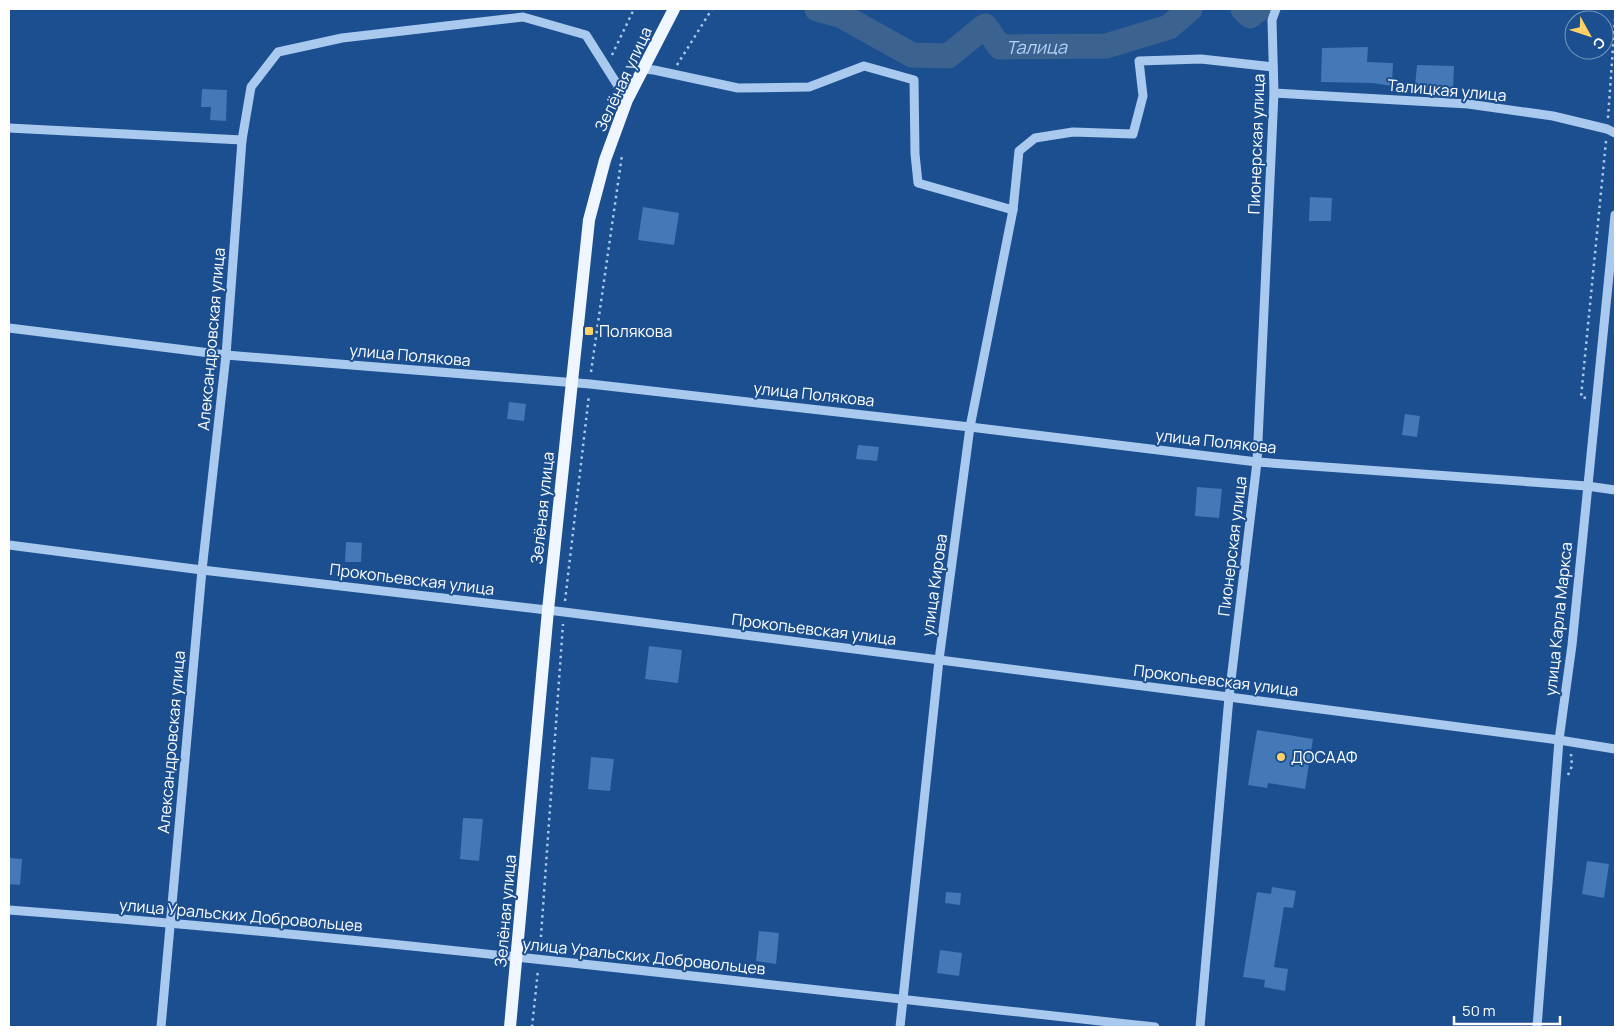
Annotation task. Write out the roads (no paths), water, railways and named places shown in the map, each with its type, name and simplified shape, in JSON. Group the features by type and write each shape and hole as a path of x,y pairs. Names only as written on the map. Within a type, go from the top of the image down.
{"main road":[{"name":"Зелёная улица","path":"510,1027 548,610 589,220 605,160 627,100 672,13"}],"street":[{"name":"Пионерская улица","path":"1200,1027 1229,697 1257,462 1274,93 1272,20 1276,9"},
{"name":"Александровская улица","path":"162,1027 202,570 226,355 242,140 251,87 278,52 342,38 523,17 586,35 627,100"},
{"name":"улица Кирова","path":"900,1027 939,660 970,427 1013,210 1019,151 1035,138 1073,132 1133,134 1142,96 1139,61 1201,59 1273,67"},
{"path":"644,69 738,88 809,87 864,66 914,80 915,154 918,183 1013,210"},
{"name":"Талицкая улица","path":"1274,93 1468,104 1553,116 1611,131"},
{"path":"9,128 242,140"},
{"name":"улица Карла Маркса","path":"1537,1027 1559,740 1572,645 1615,215"},
{"name":"улица Полякова","path":"9,328 226,355 572,382 1257,462 1587,486 1615,490"},
{"name":"Прокопьевская улица","path":"9,546 564,612 1559,740 1615,749"},
{"name":"улица Уральских Добровольцев","path":"9,910 170,922 1155,1027"}],"waterway":[{"name":"Талица","path":"817,9 842,16 912,55 948,56 985,26 1000,47 1106,46 1169,27 1190,9"},
{"name":"Талица","path":"1243,9 1250,16 1259,9"}],"place":[{"name":"Полякова","path":"589,331"},
{"name":"ДОСААФ","path":"1281,757"}]}
